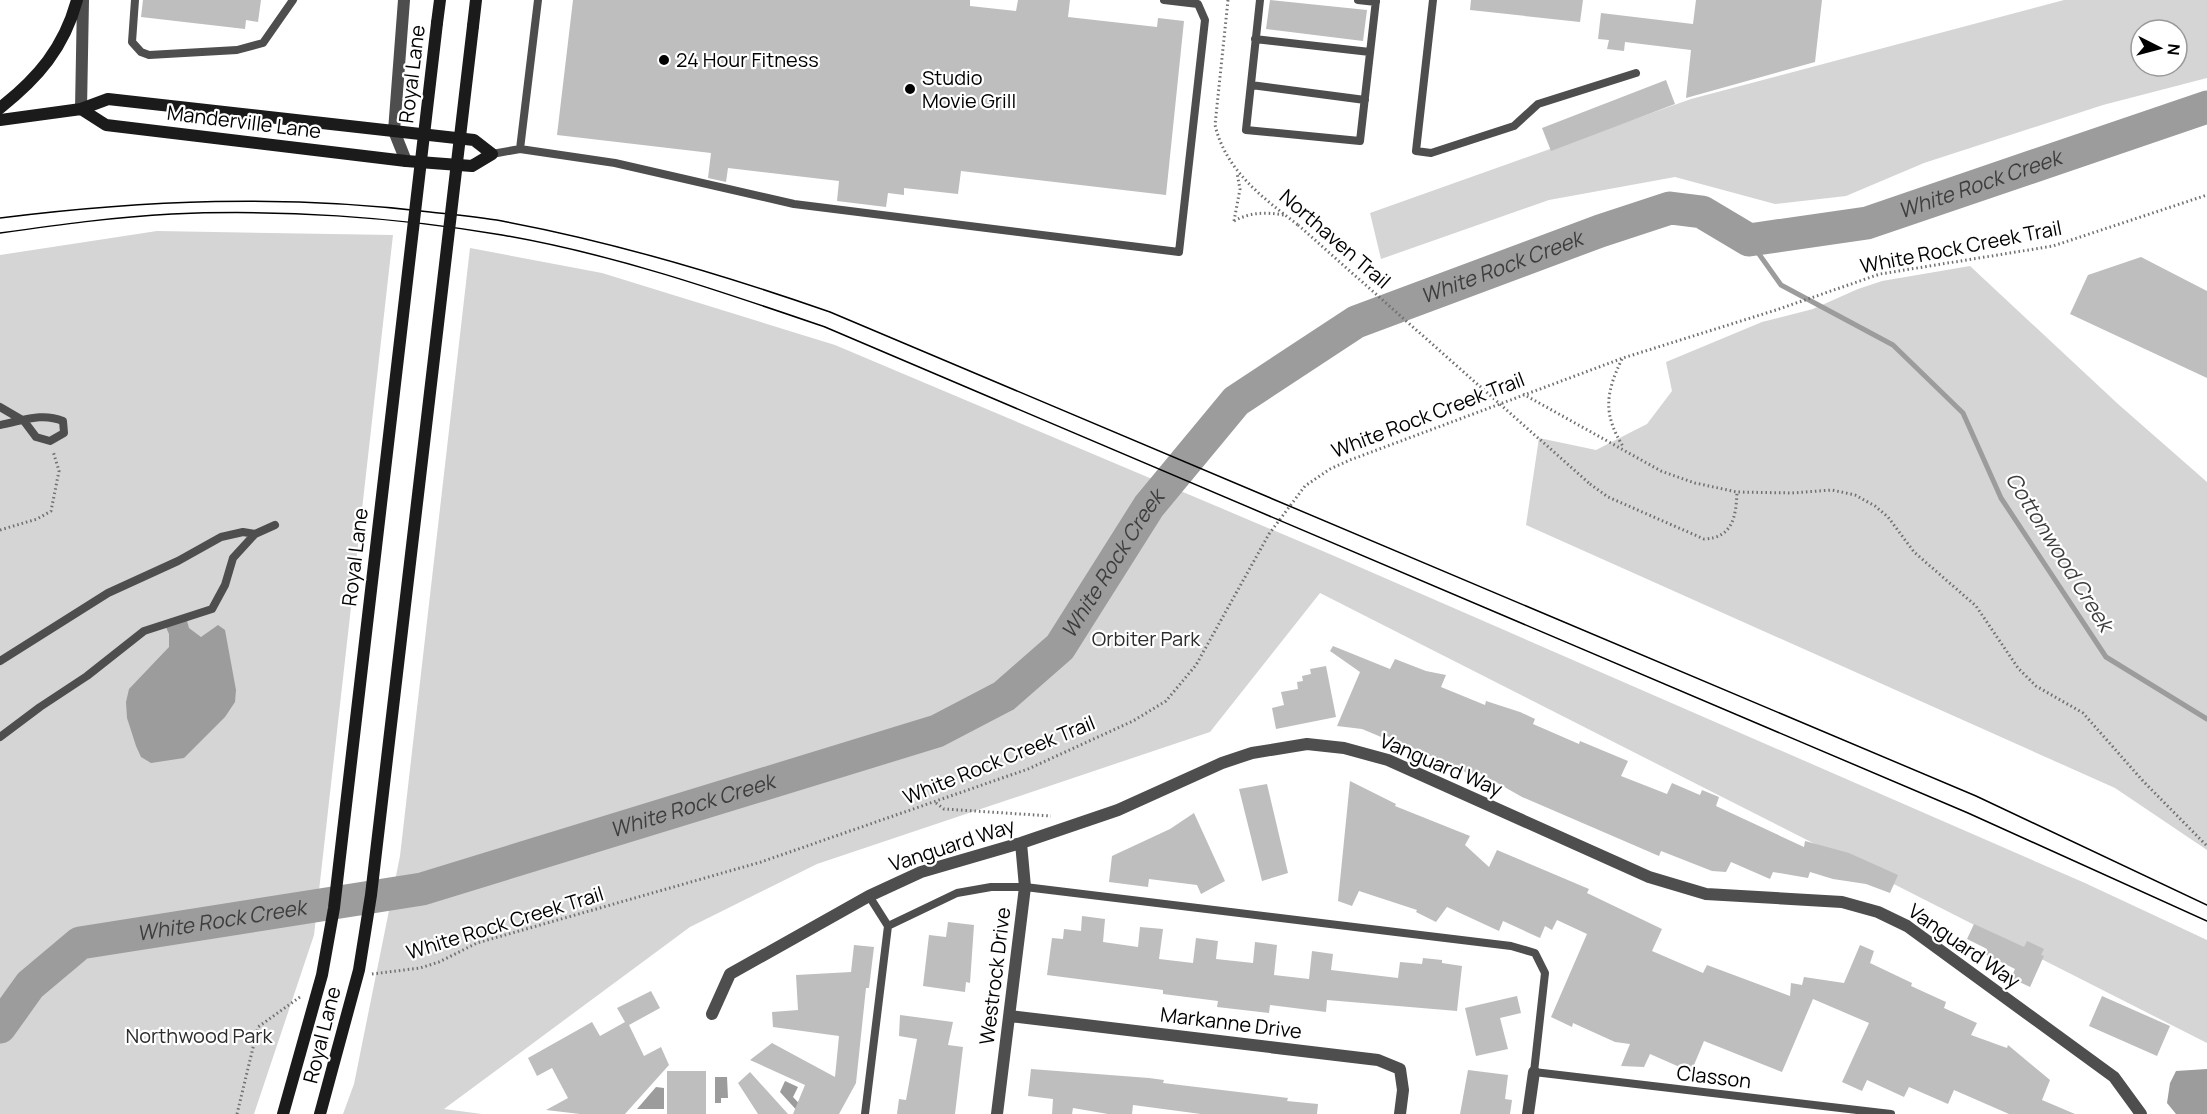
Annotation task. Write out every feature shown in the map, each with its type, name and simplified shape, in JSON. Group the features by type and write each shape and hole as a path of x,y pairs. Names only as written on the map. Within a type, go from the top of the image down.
{"main road":[{"path":"0,108 34,79 58,50 77,0"},
{"name":"Royal Lane","path":"283,1114 320,986 334,908 440,0"},
{"name":"Royal Lane","path":"320,1114 358,970 371,895 476,0"},
{"name":"Manderville Lane","path":"0,120 81,109 108,99 474,140 492,154 472,166 406,161 106,125 81,109"}],"street":[{"path":"81,109 83,0"},
{"path":"404,0 394,131 406,161"},
{"name":"Vanguard Way","path":"712,1014 730,974 869,896 921,872 1021,843 1118,810 1222,763 1252,753 1307,744 1344,748 1388,760 1649,877 1681,888 1706,894 1842,902 1878,912 1907,926 2114,1077 2140,1114"},
{"name":"Westrock Drive","path":"997,1114 1025,887 1021,843"},
{"name":"Markanne Drive","path":"1010,1016 1378,1060 1400,1069 1402,1090 1400,1114"},
{"path":"1528,1114 1534,1072"}],"lane":[{"path":"135,0 132,42 141,52 157,55 237,50 263,43 293,0"},
{"path":"520,149 538,0"},
{"path":"492,154 520,149 615,163 794,204 1179,252 1205,20 1198,4 1164,0"},
{"path":"1260,0 1246,130 1360,141 1376,1 1358,0"},
{"path":"1433,0 1416,151 1431,153 1514,126 1538,104 1635,73"},
{"path":"1256,39 1370,52"},
{"path":"1251,85 1365,100"},
{"path":"0,407 24,421 36,437 50,441 64,433 63,421 47,415 24,421 0,425"},
{"path":"0,737 87,676 144,631 212,609 225,585 233,558 255,534 275,525"},
{"path":"0,661 108,593 178,561 221,537 243,532 255,534"},
{"path":"888,926 957,893 991,887 1025,887 1511,946 1535,953 1545,973 1534,1072"},
{"path":"865,1114 888,926 869,896"},
{"name":"Classon","path":"1534,1072 1891,1114"}],"path":[{"name":"Northaven Trail","path":"1228,0 1215,125 1226,157 1236,171 1608,497 1704,539 1717,538 1729,530 1736,515 1737,492"},
{"path":"1236,171 1240,189 1239,206 1234,221 1246,214 1256,213 1285,216"},
{"name":"White Rock Creek Trail","path":"366,976 439,962 477,943 761,862 1029,769 1133,721 1166,701 1196,665 1269,534 1305,486 1330,469 1350,460 1623,358 1776,310 1880,274 2063,244 2207,195"},
{"path":"1623,358 1608,393 1608,413 1612,429 1626,450"},
{"path":"1523,394 1661,471 1695,483 1737,492 1792,493 1832,490 1855,495 1875,506 1888,518 1914,552 1976,606 2018,668 2036,686 2083,713 2143,782 2207,846"},
{"path":"0,530 37,519 51,511 59,471 50,441"},
{"path":"936,802 944,809 1054,816 1060,819 1064,829"},
{"path":"237,1114 258,1027 303,995"}],"green space":[{"path":"2064,0 2207,0 2207,78 2103,105 1924,163 1846,196 1775,204 1675,177 1549,200 1381,259 1370,213 1691,99"},
{"name":"Northwood Park","path":"157,231 393,235 314,935 254,1114 0,1114 0,255"},
{"name":"Orbiter Park","path":"470,248 602,273 835,345 1332,555 2085,883 2207,940 2207,1043 1320,593 1210,732 817,864 690,927 444,1109 482,1114 343,1114 354,1084 400,856"},
{"path":"1970,266 2118,404 2207,482 2207,850 2115,788 1526,525 1539,438 1596,450 1647,424 1672,391 1666,362 1762,322 1813,309 1882,281"}],"shaded area":[{"path":"186,617 189,628 201,637 218,625 225,630 236,690 235,702 225,717 184,758 151,763 141,757 127,718 126,702 129,689 169,647 169,634 165,625"},
{"path":"2207,1069 2207,1114 2176,1114 2167,1103 2170,1083 2176,1071"},
{"path":"715,1077 727,1077 728,1098 721,1098 721,1103 715,1103"},
{"path":"785,1081 798,1087 793,1097 808,1113 800,1114 780,1092"},
{"path":"656,1087 664,1088 664,1109 637,1109"}],"building":[{"path":"143,0 261,0 258,22 246,20 245,29 141,17"},
{"path":"573,0 970,0 970,6 1016,11 1018,0 1070,0 1068,17 1157,27 1158,18 1184,21 1166,195 961,171 958,194 904,188 904,195 888,193 886,207 837,201 839,181 728,168 726,182 708,178 711,153 557,135"},
{"path":"1270,0 1367,10 1363,41 1266,29"},
{"path":"1471,0 1583,0 1580,22 1470,10"},
{"path":"1696,0 1822,0 1815,62 1686,98 1691,50 1625,42 1624,51 1607,49 1609,40 1598,39 1601,13 1693,24"},
{"path":"1666,80 1675,104 1551,151 1542,128"},
{"path":"2141,257 2207,291 2207,378 2070,314 2088,275"},
{"path":"1333,646 1390,669 1395,659 1426,671 1446,675 1441,687 1485,705 1486,701 1520,712 1535,719 1533,724 1579,744 1580,741 1628,761 1621,776 1667,794 1672,783 1700,795 1702,790 1719,797 1716,806 1804,847 1805,841 1849,853 1898,875 1890,893 1866,884 1833,879 1810,872 1808,878 1773,872 1770,879 1731,862 1726,872 1712,871 1661,851 1659,856 1522,797 1478,772 1476,777 1387,736 1386,739 1362,729 1337,726 1360,672 1330,651"},
{"path":"1326,666 1336,717 1276,729 1272,708 1284,705 1281,692 1298,689 1297,682 1303,681 1302,676 1311,674 1310,669"},
{"path":"1350,781 1396,804 1395,806 1470,836 1465,845 1489,867 1497,850 1589,889 1587,893 1662,929 1652,951 1703,973 1707,965 1790,996 1791,983 1802,985 1804,977 1844,983 1860,945 1874,951 1870,963 1946,1002 1944,1008 1977,1023 1971,1035 2007,1048 2008,1045 2050,1080 2042,1100 2075,1114 2009,1114 1954,1090 1948,1104 1909,1087 1904,1097 1867,1080 1862,1091 1842,1082 1869,1023 1813,999 1782,1072 1704,1041 1691,1072 1650,1054 1644,1067 1621,1066 1630,1044 1615,1042 1573,1023 1572,1027 1551,1017 1587,934 1557,920 1552,930 1545,926 1540,938 1503,921 1499,931 1447,907 1436,922 1416,912 1417,910 1359,891 1352,906 1338,901"},
{"path":"1267,784 1288,873 1262,881 1239,789"},
{"path":"1194,813 1225,881 1201,894 1197,885 1149,879 1148,887 1109,882 1112,856 1170,829"},
{"path":"1082,916 1105,919 1103,942 1138,947 1140,927 1163,929 1159,959 1193,963 1196,938 1218,941 1216,959 1253,963 1255,942 1277,945 1274,975 1309,979 1312,951 1333,954 1331,970 1398,978 1400,962 1422,964 1423,958 1442,960 1442,963 1462,966 1457,1011 1327,1000 1326,1012 1270,1005 1269,1013 1217,1007 1218,1001 1163,994 1163,990 1047,975 1052,938 1063,939 1064,929 1081,931"},
{"path":"948,922 974,925 970,983 966,982 965,992 923,986 929,935 946,937"},
{"path":"1974,924 2024,947 2027,941 2044,949 2041,955 2044,956 2030,987 2011,978 2015,969 1985,954 1987,949 1967,939"},
{"path":"854,945 874,947 869,988 866,988 856,1083 839,1114 793,1114 805,1085 750,1060 772,1043 835,1077 839,1036 773,1027 772,1012 798,1010 796,975 851,972"},
{"path":"651,991 660,1008 629,1025 644,1056 661,1047 669,1065 625,1114 580,1114 546,1110 568,1098 552,1068 537,1076 528,1058 592,1022 600,1036 625,1022 617,1008"},
{"path":"1517,996 1521,1013 1500,1018 1508,1049 1476,1056 1465,1008"},
{"path":"2102,996 2170,1026 2157,1056 2089,1026"},
{"path":"900,1015 953,1022 948,1045 963,1047 955,1114 897,1114 899,1099 906,1100 917,1039 899,1036"},
{"path":"1031,1069 1149,1078 1164,1080 1163,1083 1288,1098 1287,1101 1318,1104 1317,1114 1201,1114 1133,1105 1132,1114 1108,1114 1073,1108 1072,1114 1052,1114 1053,1099 1028,1096"},
{"path":"1468,1070 1508,1075 1505,1099 1512,1100 1510,1114 1460,1114"},
{"path":"667,1071 706,1071 706,1114 667,1114"},
{"path":"750,1072 788,1114 758,1114 738,1083"}],"waterway":[{"name":"White Rock Creek","path":"0,1027 30,985 80,943 422,889 937,731 1004,696 1060,647 1149,506 1236,401 1356,322 1600,231 1670,208 1702,212 1749,240 1867,223 2207,107"},
{"name":"Cottonwood Creek","path":"1749,240 1781,285 1893,345 1963,413 2001,498 2106,657 2207,719"}],"tram line":[{"path":"0,218 161,203 269,201 376,206 469,216 548,230 630,250 750,285 830,312 1976,796 2207,905"},
{"path":"0,233 107,219 172,214 254,213 379,219 421,223 543,243 585,252 706,287 825,327 1968,813 2207,921"}],"place":[{"name":"24 Hour Fitness","path":"664,60"},
{"name":"Studio Movie Grill","path":"910,89"}]}
